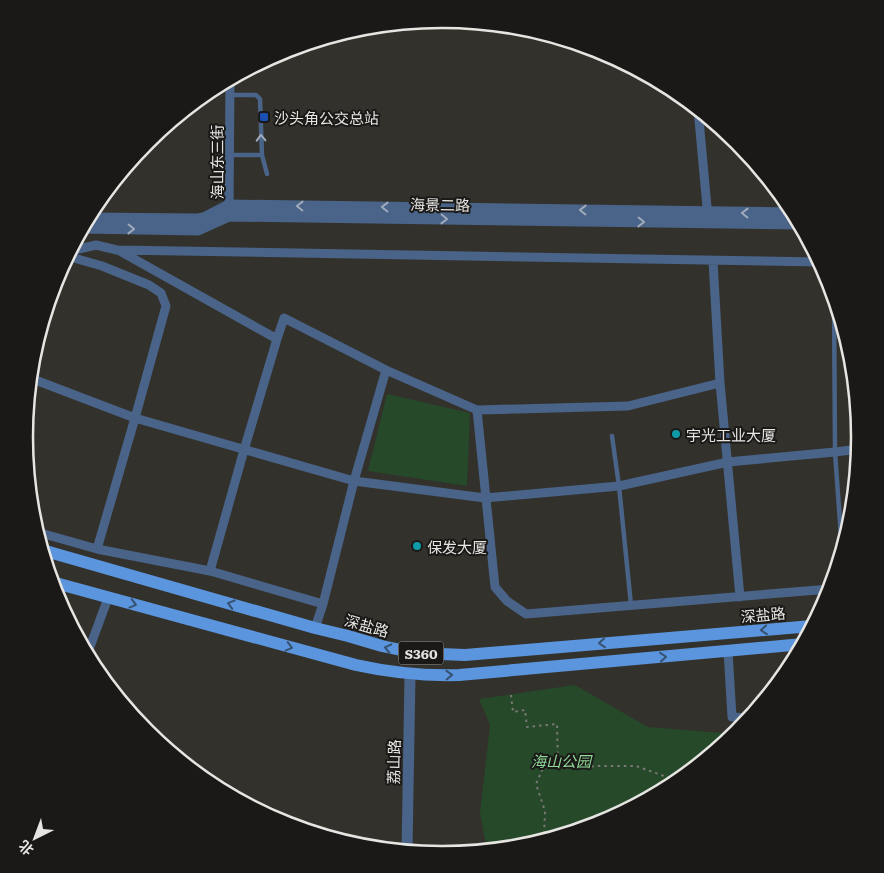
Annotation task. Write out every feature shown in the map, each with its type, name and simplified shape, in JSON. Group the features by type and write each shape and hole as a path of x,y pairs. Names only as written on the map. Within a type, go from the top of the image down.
{"main road":[{"name":"深盐路","path":"50,552 315,628 415,653 465,654 804,627"},
{"name":"S360","path":"61,585 356,665 410,675 459,675 794,645"}],"street":[{"name":"海山东三街","path":"229,210 230,86"},
{"path":"699,118 708,218"},
{"name":"海景二路","path":"90,228 198,230 229,210"},
{"name":"海景二路","path":"96,218 198,219 229,210 708,218 791,223"},
{"name":"海景二路","path":"708,218 785,214"},
{"path":"79,249 96,245 117,250 812,262"},
{"path":"117,250 277,339"},
{"path":"74,258 102,266 149,285 162,293 166,306 96,549"},
{"path":"713,261 720,383 740,597"},
{"path":"210,571 284,318 386,370 477,410 628,406 720,383"},
{"path":"315,628 386,370"},
{"path":"36,380 135,418 354,481 485,498 619,486 728,462 850,450"},
{"path":"477,410 495,587 507,601 526,614 821,591"},
{"path":"45,535 96,549 210,571 323,604"},
{"path":"91,645 108,598"},
{"path":"728,651 732,717 739,717"},
{"name":"荔山路","path":"407,844 410,675"}],"lane":[{"path":"230,96 256,95 260,99 262,154 267,174"},
{"path":"230,155 262,154"},
{"path":"834,322 835,452 840,528"},
{"path":"612,436 631,605"}],"path":[{"path":"511,694 513,712 525,710 527,727 557,724 558,768"},
{"path":"543,833 545,811 536,784 543,768 636,766 668,777"}],"green space":[{"path":"387,394 470,413 467,486 368,471"},
{"name":"海山公园","path":"575,685 648,727 724,733 669,777 623,803 599,814 548,832 486,843 480,813 490,725 479,699"}],"place":[{"name":"沙头角公交总站","path":"264,117"},
{"name":"宇光工业大厦","path":"676,434"},
{"name":"保发大厦","path":"417,546"}]}
